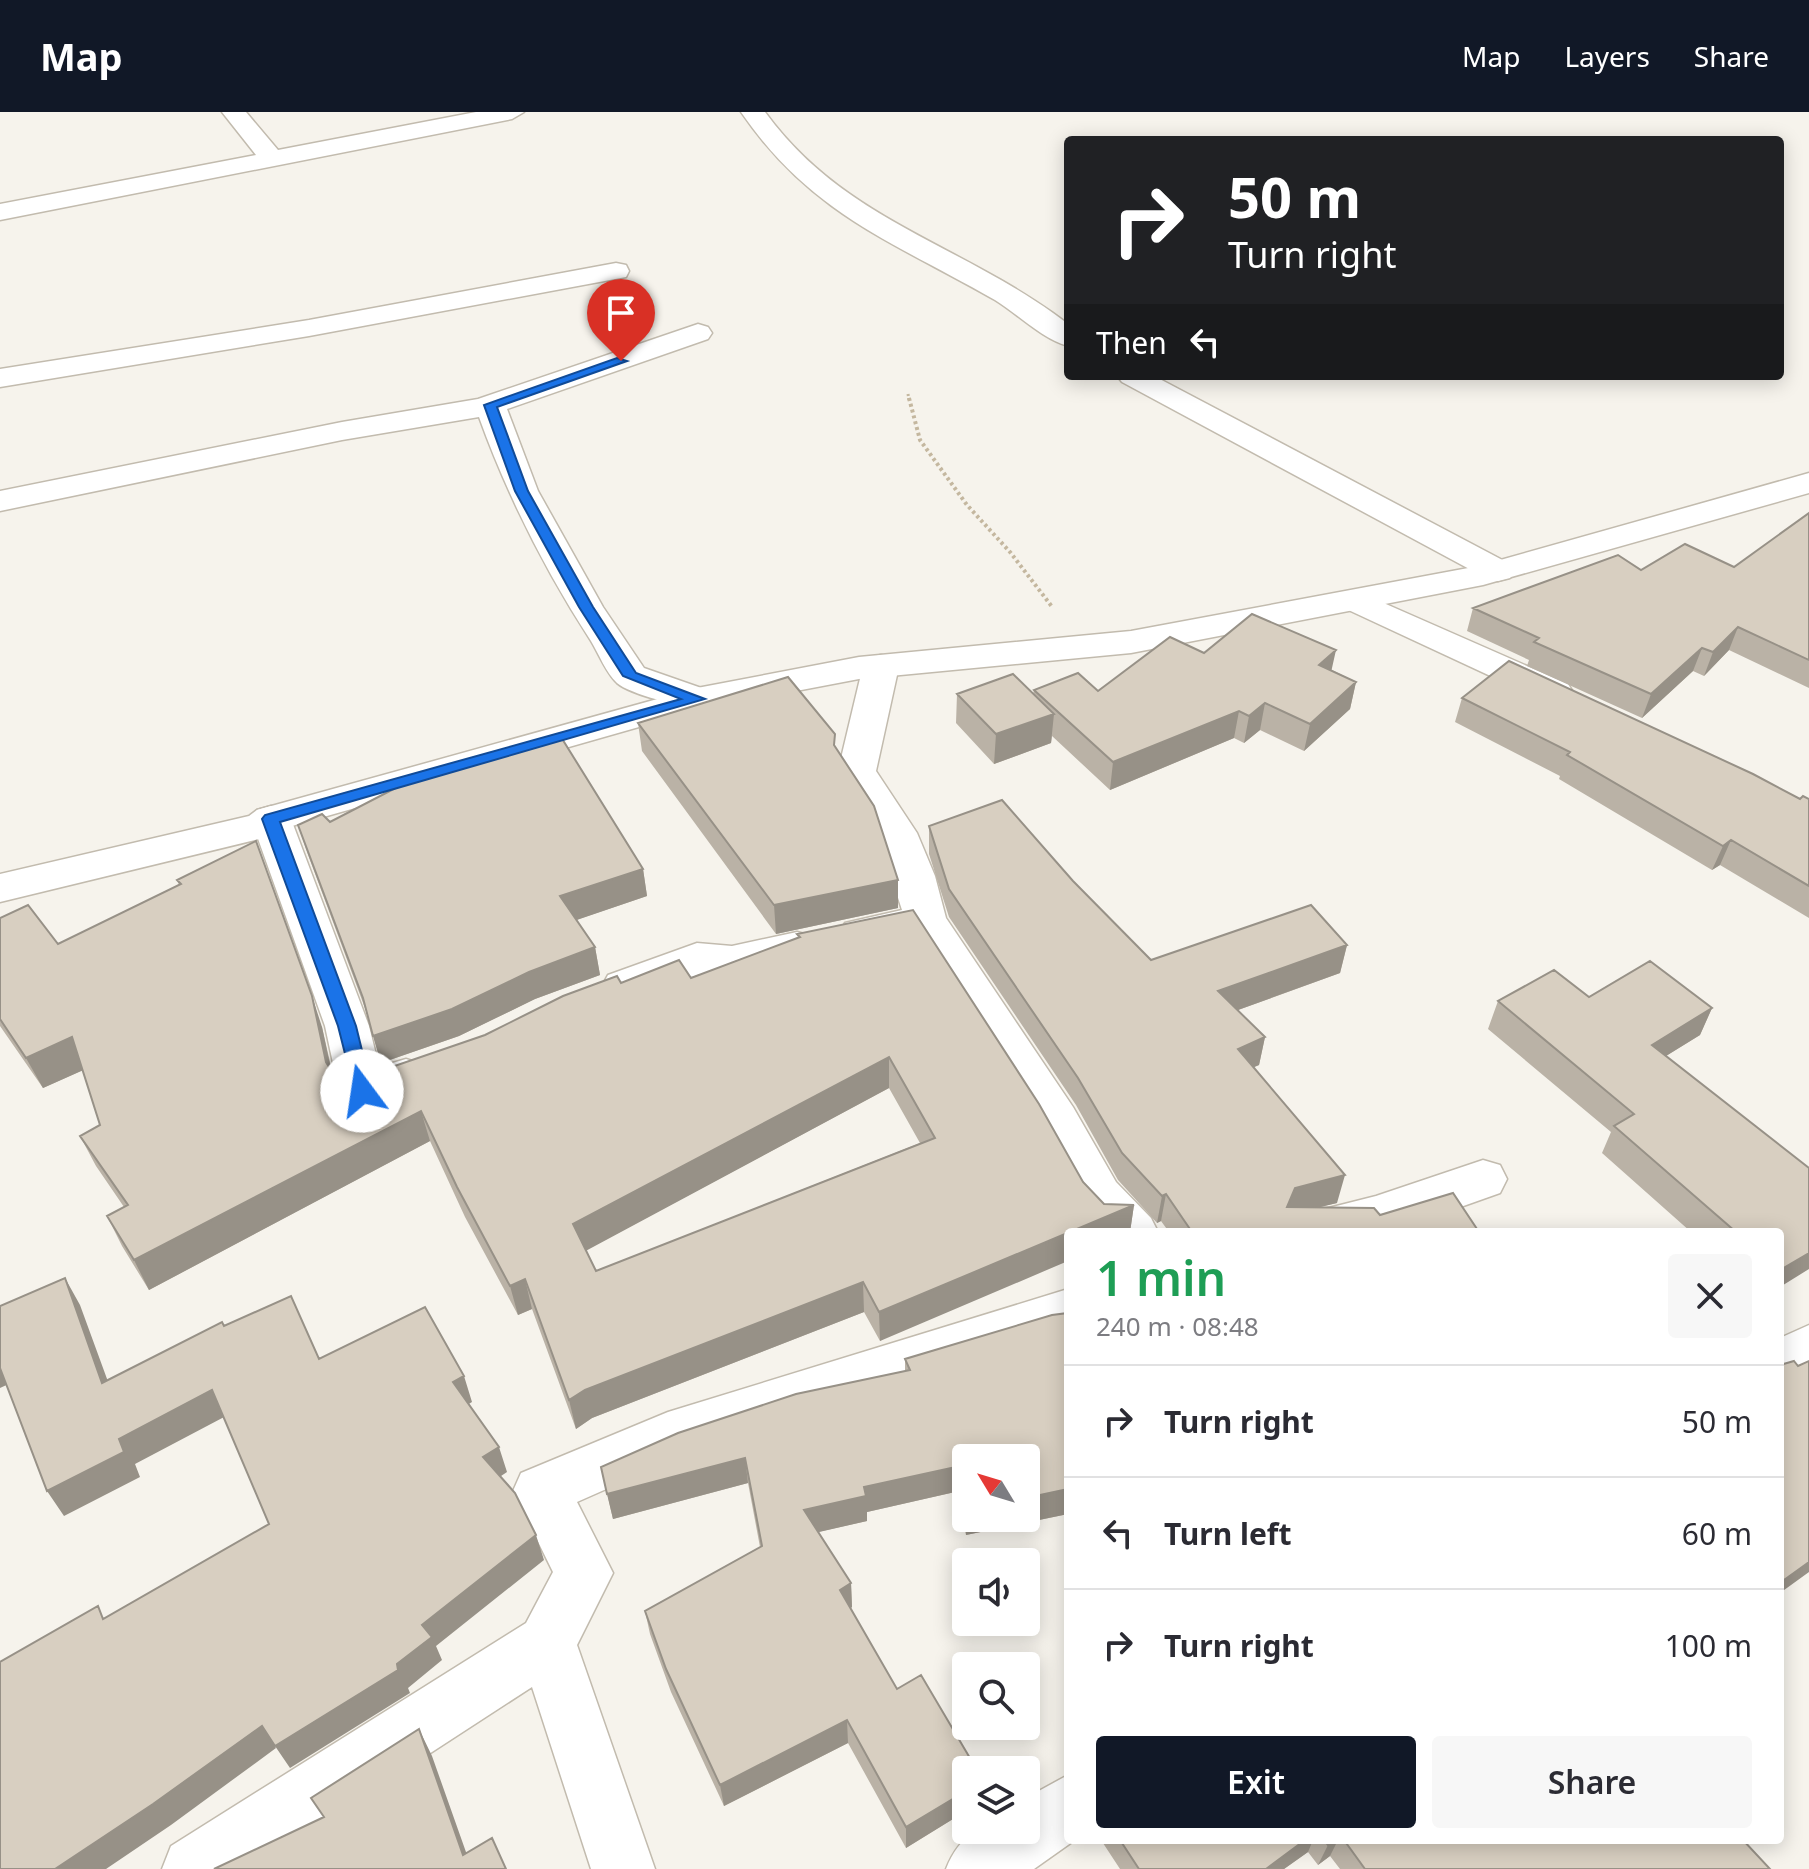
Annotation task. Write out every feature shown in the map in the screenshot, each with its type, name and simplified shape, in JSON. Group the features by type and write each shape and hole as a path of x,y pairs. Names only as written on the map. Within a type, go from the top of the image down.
{"street":[{"path":"234,112 273,160"},
{"path":"0,212 512,112"},
{"path":"753,112 769,139 799,172 903,240 1017,301 1064,334"},
{"path":"0,378 294,331 616,271"},
{"path":"0,501 342,431 490,405 698,333"},
{"path":"1140,380 1498,571"},
{"path":"490,405 522,491 586,607 631,676 697,699"},
{"path":"1,887 262,826 271,819 697,699 881,666 1131,642 1354,600 1498,571 1809,483"},
{"path":"1354,600 1591,709"},
{"path":"881,666 857,771 897,833 914,876 925,920 1056,1120 1099,1196 1129,1228"},
{"path":"271,819 347,1026 362,1091 448,1061"},
{"path":"581,1002 697,958 732,961 925,920"},
{"path":"1325,1228 1378,1216 1483,1179"},
{"path":"194,1869 547,1643 584,1573 541,1491 668,1436 860,1373 1064,1312"},
{"path":"1784,1364 1809,1348"},
{"path":"547,1643 623,1869"},
{"path":"978,1869 1064,1810"}],"path":[{"path":"908,394 920,440 967,505 1010,552 1051,607 1131,642"}],"building":[{"path":"1809,513 1809,660 1738,627 1713,652 1702,648 1651,694 1534,642 1539,638 1473,608 1618,555 1641,570 1685,544 1734,567"},
{"path":"1252,614 1336,650 1319,665 1356,682 1310,724 1265,703 1249,716 1239,711 1113,762 1034,690 1078,673 1098,691 1170,637 1204,653"},
{"path":"1509,661 1753,774 1800,799 1803,796 1809,799 1809,886 1731,840 1723,846 1567,755 1570,752 1462,698"},
{"path":"1013,674 1054,714 996,734 957,694"},
{"path":"788,677 835,734 834,745 874,806 898,880 774,905 638,723"},
{"path":"561,737 643,869 560,896 595,947 529,972 452,1009 373,1036 363,998 298,825 322,814 330,822 413,779"},
{"path":"1002,800 1073,881 1151,960 1311,905 1347,945 1218,991 1265,1037 1238,1049 1345,1175 1295,1188 1287,1207 1374,1208 1380,1215 1453,1193 1476,1228 1189,1228 1166,1194 1162,1196 1122,1153 1078,1078 949,889 929,826"},
{"path":"256,841 312,996 326,1062 334,1075 351,1081 485,1035 563,996 617,976 621,983 679,960 691,978 800,937 797,934 913,910 1039,1104 1083,1182 1104,1204 1134,1205 1079,1228 1064,1228 1064,1234 879,1312 863,1282 585,1390 569,1400 525,1279 510,1286 421,1111 134,1260 107,1216 128,1205 80,1136 100,1125 72,1037 26,1058 0,1019 0,918 28,905 58,944 181,884 177,880","holes":["889,1057 935,1138 596,1271 573,1224"]},
{"path":"1650,961 1712,1008 1652,1045 1809,1168 1809,1253 1784,1268 1784,1228 1731,1228 1614,1126 1634,1114 1498,1001 1554,970 1589,997"},
{"path":"65,1278 102,1383 222,1322 224,1326 291,1296 319,1359 425,1307 464,1376 453,1382 499,1447 483,1457 515,1493 536,1535 422,1625 432,1637 397,1664 398,1670 275,1746 262,1726 55,1869 0,1869 0,1662 98,1606 103,1619 269,1524 212,1390 119,1439 124,1452 47,1491 0,1368 0,1306"},
{"path":"1064,1314 1064,1490 1040,1495 1040,1444 952,1444 952,1468 864,1487 866,1496 804,1510 851,1583 840,1590 897,1689 921,1675 952,1728 952,1740 959,1740 969,1756 952,1756 952,1799 906,1827 847,1720 720,1785 666,1669 645,1611 762,1546 745,1458 607,1494 601,1467 678,1433 796,1394 910,1370 905,1359"},
{"path":"1794,1361 1798,1366 1809,1361 1809,1562 1784,1580 1784,1364"},
{"path":"419,1729 463,1855 492,1838 506,1869 214,1869 324,1817 311,1798"},
{"path":"1123,1844 1300,1844 1266,1869 1139,1869"},
{"path":"1347,1844 1747,1844 1770,1869 1365,1869"}],"route":[{"path":"362,1091 347,1026 271,819 697,699 631,676 586,607 522,491 490,405 621,361"}]}
